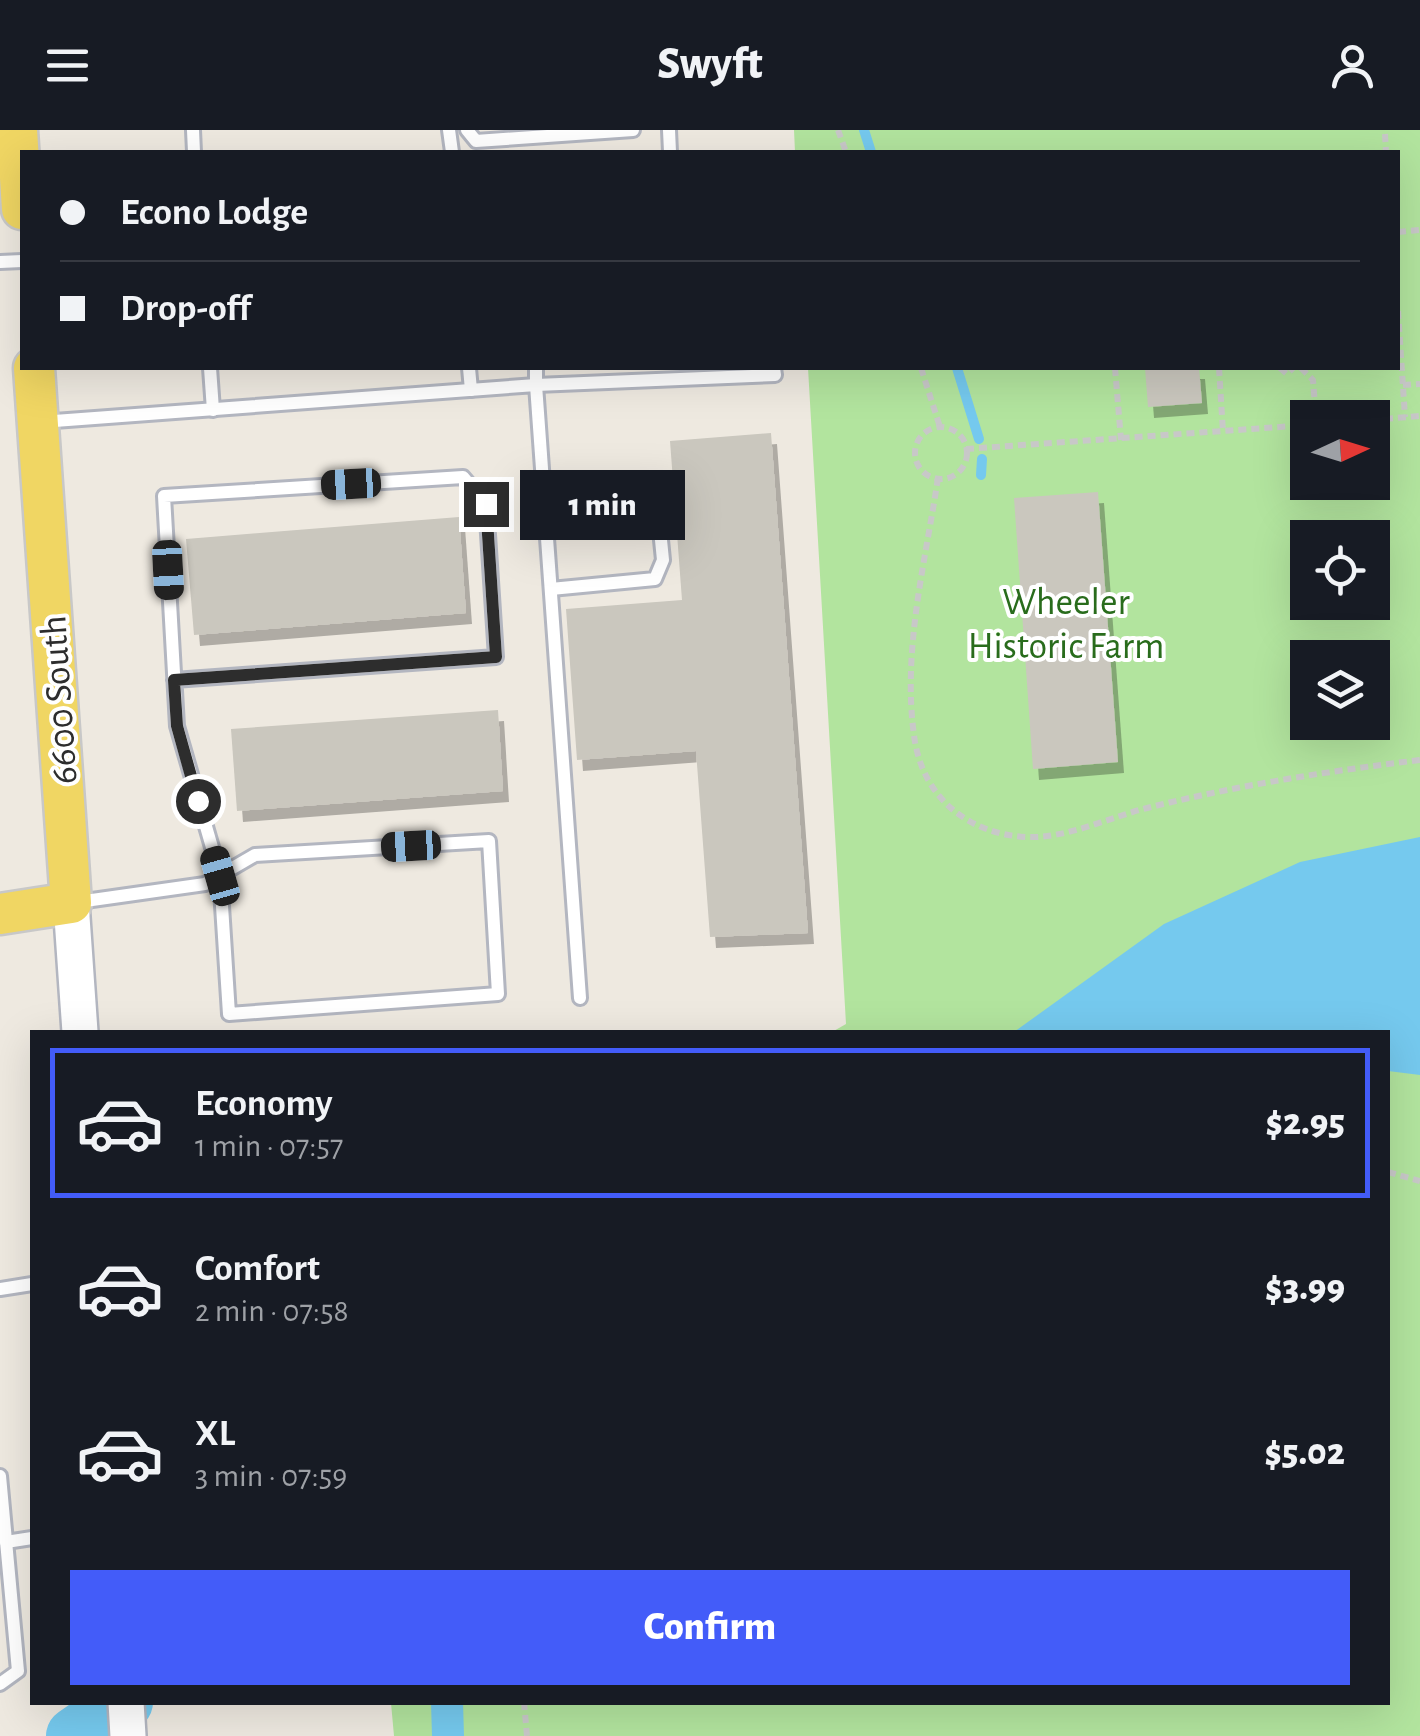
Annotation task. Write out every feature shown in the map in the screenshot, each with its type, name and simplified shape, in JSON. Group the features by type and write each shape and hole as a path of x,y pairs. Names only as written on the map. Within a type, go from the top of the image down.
{"main road":[{"path":"12,143 20,196"},
{"name":"6600 South","path":"34,370 80,1030"},
{"path":"0,914 71,903"},
{"path":"126,1705 128,1736"}],"lane":[{"path":"467,130 476,141 633,130"},
{"path":"210,370 214,410"},
{"path":"469,370 470,390"},
{"path":"536,370 580,998"},
{"path":"38,422 536,385 775,375 774,370"},
{"path":"71,903 205,884 220,876 255,854 489,842 498,994 230,1014 220,876 177,726 174,680 164,496 463,477 486,504 496,657 174,680"},
{"path":"544,490 655,480 663,560 654,579 551,589"},
{"path":"0,1289 30,1284"},
{"path":"0,1476 18,1671 0,1684"},
{"path":"6,1542 30,1538"}],"path":[{"path":"1385,134 1386,150"},
{"path":"1400,341 1405,417"},
{"path":"922,370 940,427"},
{"path":"1115,370 1121,440"},
{"path":"1219,370 1223,432"},
{"path":"1300,370 1313,380 1315,400"},
{"path":"1403,385 1420,384"},
{"path":"1390,418 1420,416"},
{"path":"966,449 1290,426"},
{"path":"940,427 959,434 966,458 957,473 938,478 919,467 915,451 921,436 940,427"},
{"path":"938,478 914,626 915,741 928,780 939,796 970,824 1026,837 1046,835 1288,776 1420,760"},
{"path":"1390,1173 1420,1181"},
{"path":"524,1705 528,1736"}],"green space":[{"name":"Wheeler Historic Farm","path":"794,130 1420,130 1420,1736 394,1736 391,1705 1390,1705 1390,1030 836,1030 846,1024 808,370 1400,370 1400,150 795,150"}],"water":[{"path":"1420,837 1420,1075 1390,1071 1390,1030 1017,1030 1164,924 1300,862"}],"building":[{"path":"1145,370 1199,370 1202,403 1148,407"},
{"path":"771,433 808,933 710,937 696,751 577,760 566,609 682,600 670,441"},
{"path":"1098,492 1118,762 1033,769 1014,498"},
{"path":"459,517 466,613 194,635 186,539"},
{"path":"498,710 503,791 237,811 231,729"}],"waterway":[{"path":"864,130 870,150"},
{"path":"958,370 979,439"},
{"path":"981,475 982,459"},
{"path":"75,1736 120,1705"},
{"path":"447,1705 448,1736"}],"route":[{"path":"198,801 177,726 174,680 496,657 486,504"}]}
